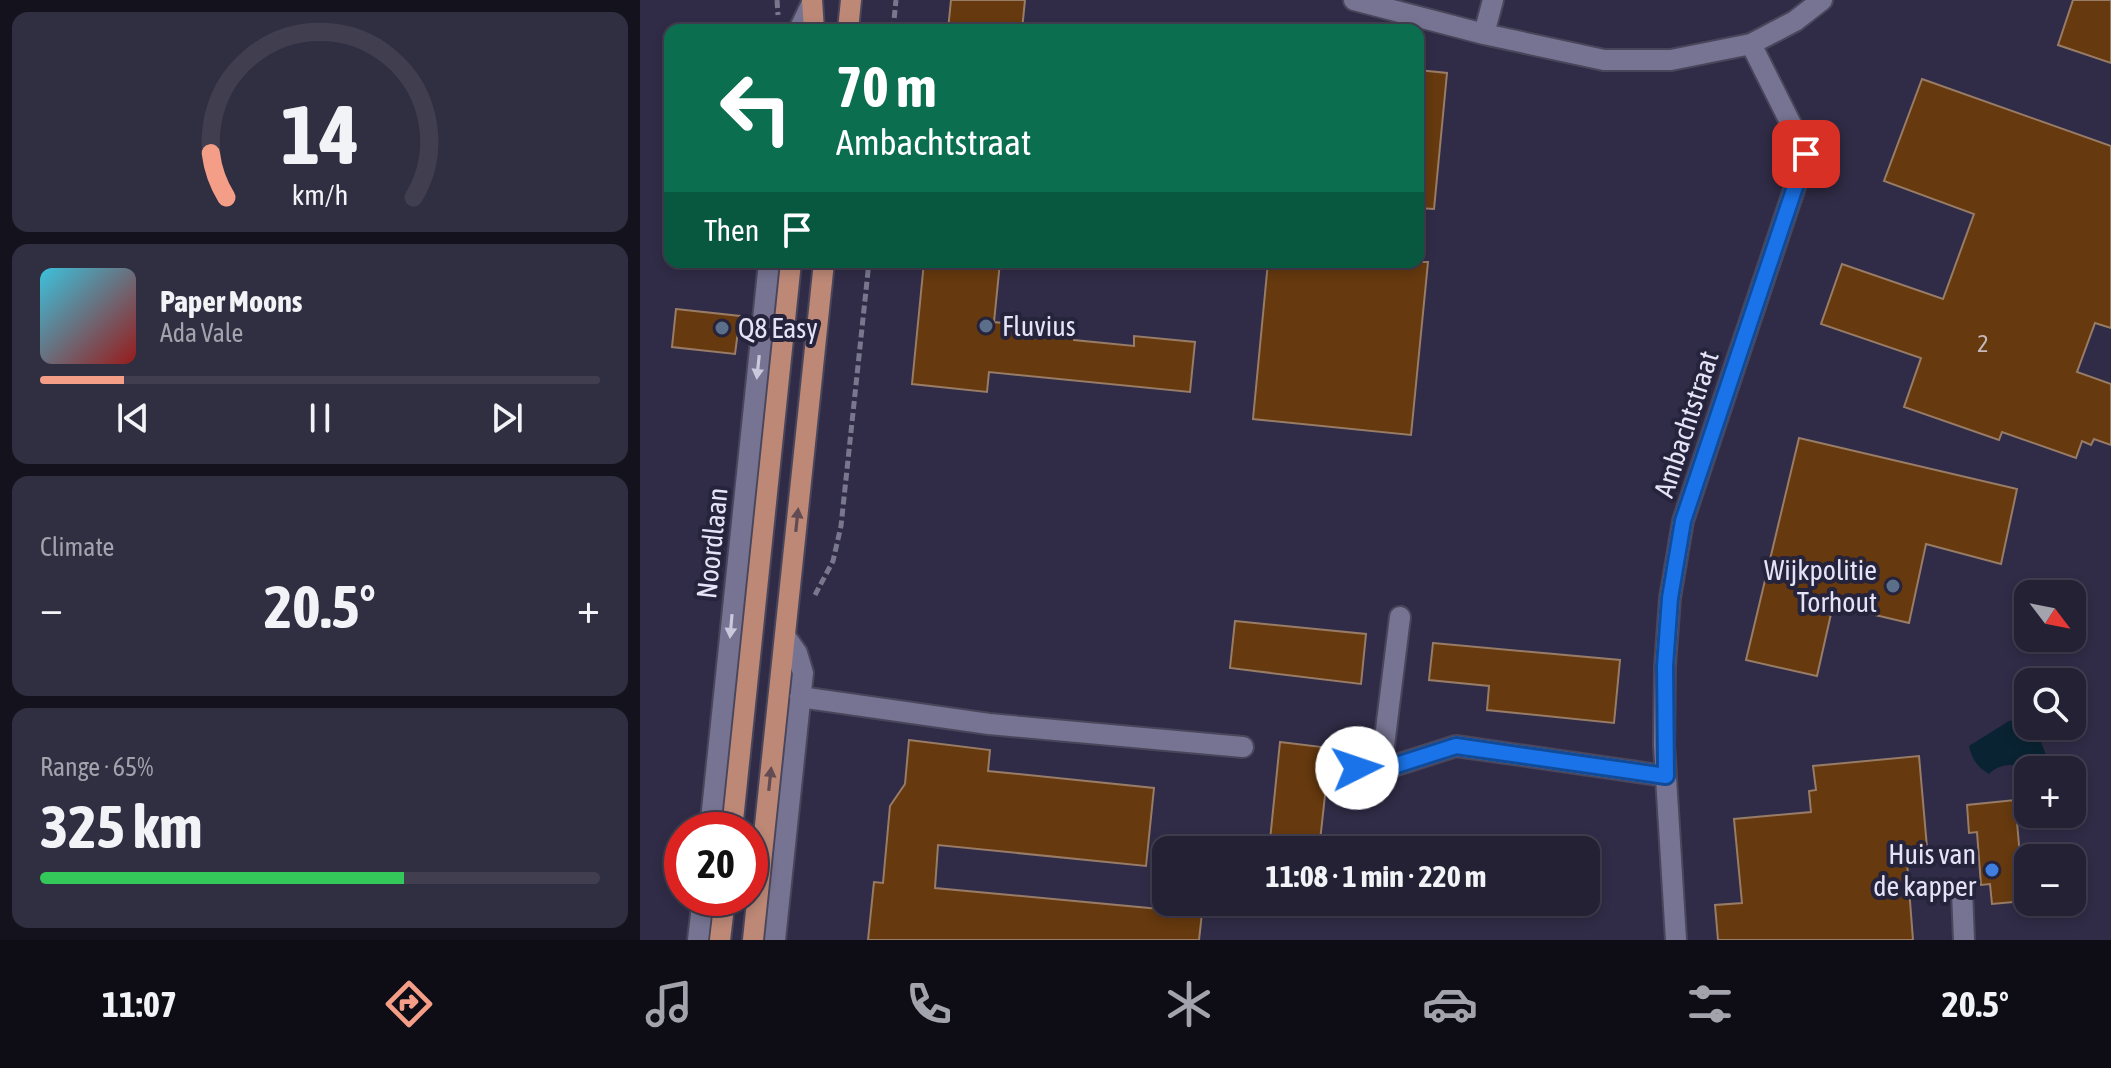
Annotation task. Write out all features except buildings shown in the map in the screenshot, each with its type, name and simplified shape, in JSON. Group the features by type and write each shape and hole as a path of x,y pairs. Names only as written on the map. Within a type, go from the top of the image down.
{"main road":[{"path":"849,24 851,0"},
{"path":"812,1 814,24"},
{"name":"Noordlaan","path":"734,812 790,268"},
{"path":"753,940 823,268"},
{"path":"720,940 723,916"}],"street":[{"path":"1354,0 1484,34 1604,60 1671,60 1751,44 1795,21 1822,0"},
{"path":"1484,34 1493,0"},
{"path":"802,24 812,1"},
{"name":"Ambachtstraat","path":"1676,940 1666,776 1665,666 1670,598 1683,521 1806,154 1751,44"},
{"name":"Noordlaan","path":"712,812 768,268"},
{"path":"1381,770 1400,617"},
{"path":"775,940 803,673 797,653 785,636"},
{"path":"800,697 989,724 1243,747"},
{"path":"1333,766 1381,770 1456,746 1666,776"},
{"path":"1962,891 1964,940"},
{"path":"698,940 701,916"}],"path":[{"path":"894,24 896,0"},
{"path":"813,602 817,588 833,561 841,526 868,268"}],"water":[{"path":"2014,720 2014,740 2040,740 2046,755 2014,756 2014,766 2000,767 1989,774 1976,762 1969,746"}],"place":[{"name":"Fluvius","path":"986,326"},
{"name":"Q8 Easy","path":"722,328"},
{"name":"Wijkpolitie Torhout","path":"1893,586"},
{"name":"Huis van de kapper","path":"1992,870"}],"route":[{"path":"1357,768 1381,770 1456,746 1666,776 1665,666 1670,598 1683,521 1806,154"}]}
